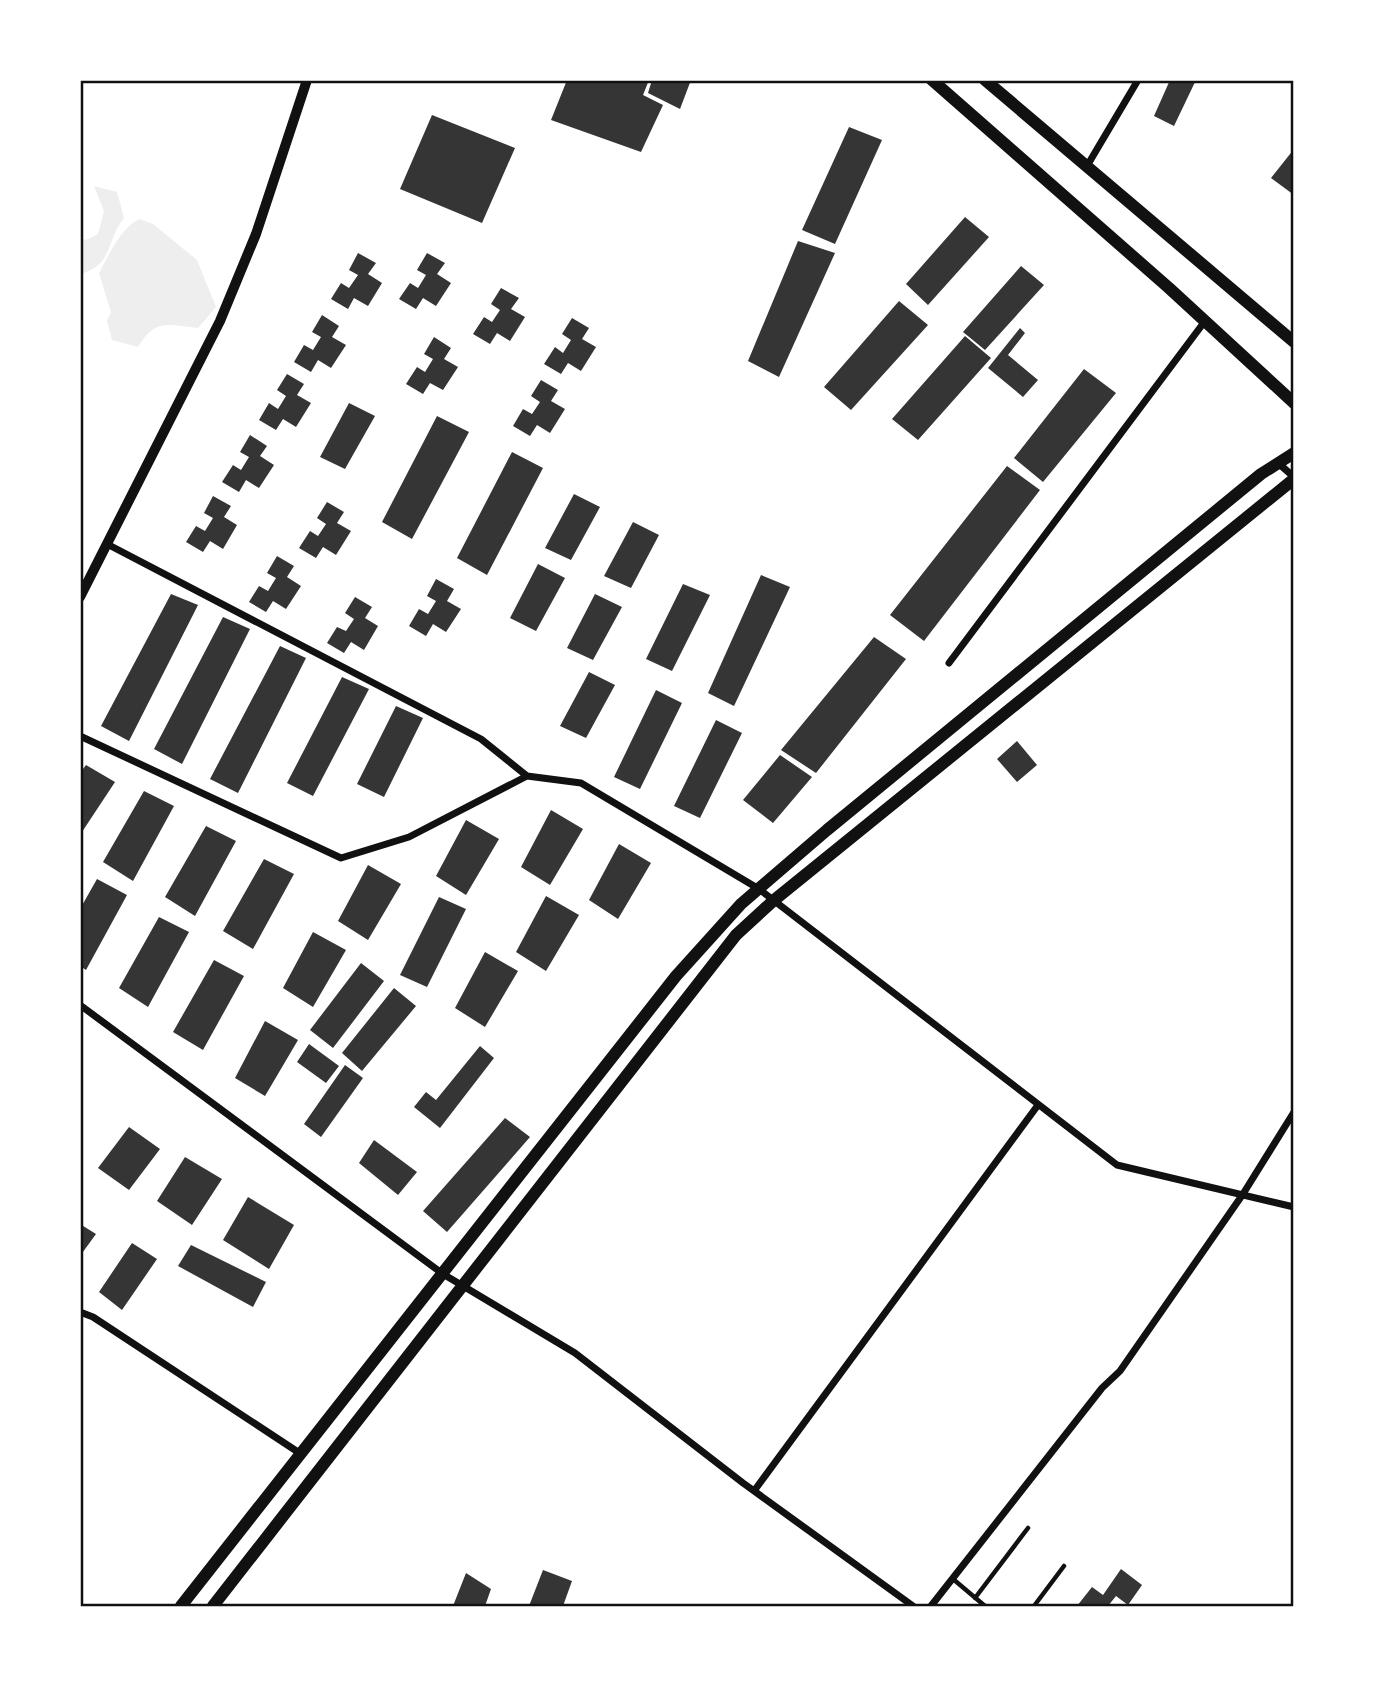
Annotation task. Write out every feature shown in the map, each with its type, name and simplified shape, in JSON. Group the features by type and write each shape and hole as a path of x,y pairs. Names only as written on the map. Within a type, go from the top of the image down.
{"main road":[{"path":"932,80 1205,321 1293,403"},
{"path":"985,80 1293,342"},
{"path":"181,1606 676,976 758,889 848,812 1293,453"},
{"path":"213,1606 464,1287 697,981 736,935 773,901 1293,478"}],"street":[{"path":"80,597 220,321 256,234 307,80"},
{"path":"1087,166 1139,80"},
{"path":"949,663 1205,321"},
{"path":"1278,463 1293,478"},
{"path":"107,544 481,739 527,776 581,783 758,889 1117,1166 1293,1207"},
{"path":"80,736 341,858 409,837 527,776"},
{"path":"80,1005 443,1274 575,1353 754,1491 914,1606"},
{"path":"754,1491 1038,1105"},
{"path":"931,1606 1102,1388 1120,1371 1244,1194 1293,1112"},
{"path":"80,1312 301,1454"}],"lane":[{"path":"975,1598 1028,1528"},
{"path":"1034,1606 1064,1566"},
{"path":"953,1579 985,1606"}],"shaded area":[{"path":"94,186 117,192 124,218 105,258 81,274 81,238 86,240 98,234 104,211"},
{"path":"139,219 153,224 197,260 216,307 198,328 170,325 157,327 138,347 112,340 107,321 111,312 99,273 126,229"}],"building":[{"path":"567,80 649,80 643,95 663,105 641,152 551,120"},
{"path":"652,80 691,80 680,109 648,93"},
{"path":"1170,80 1196,80 1174,126 1154,116"},
{"path":"432,115 515,148 482,223 400,189"},
{"path":"849,127 882,140 835,244 802,230"},
{"path":"1294,149 1294,195 1271,178"},
{"path":"965,217 989,237 928,305 906,284"},
{"path":"798,241 835,253 779,377 748,361"},
{"path":"358,253 376,263 368,274 382,283 368,306 354,298 348,309 331,299 341,283 349,288 358,275 349,270"},
{"path":"427,253 445,263 437,274 451,283 436,306 423,298 416,309 399,299 410,283 418,288 426,275 417,270"},
{"path":"1021,266 1044,285 985,350 963,332"},
{"path":"501,288 519,298 511,309 525,317 510,341 497,333 490,344 473,334 484,317 492,322 500,310 491,304"},
{"path":"899,301 928,325 851,410 824,387"},
{"path":"322,315 339,326 332,337 346,345 331,368 318,360 311,372 294,362 304,345 313,350 321,337 312,332"},
{"path":"572,318 589,328 582,339 596,347 581,371 568,363 561,374 544,364 555,347 563,353 571,340 562,334"},
{"path":"1020,328 1025,333 1008,355 1038,380 1023,397 988,368"},
{"path":"965,336 991,358 918,440 892,419"},
{"path":"434,337 451,348 444,359 458,367 443,390 430,383 423,394 406,384 417,367 425,372 433,359 424,354"},
{"path":"1084,369 1116,393 1043,482 1014,458"},
{"path":"287,374 304,384 297,395 311,403 296,427 283,419 276,430 259,420 269,403 278,409 286,396 277,390"},
{"path":"541,380 558,390 551,401 565,409 550,433 537,425 530,436 513,426 523,409 532,414 540,402 531,396"},
{"path":"349,403 375,416 345,469 320,457"},
{"path":"437,416 469,432 412,539 382,522"},
{"path":"250,435 267,446 260,456 274,465 259,488 246,480 239,492 222,482 233,465 241,470 249,457 240,452"},
{"path":"512,452 543,468 487,575 457,558"},
{"path":"1007,466 1040,490 924,641 890,615"},
{"path":"574,494 600,507 571,560 545,548"},
{"path":"213,496 231,506 224,517 237,525 223,549 210,541 203,552 186,542 196,526 205,531 213,518 204,513"},
{"path":"327,502 344,512 337,523 351,531 336,555 323,547 316,558 299,548 310,531 318,536 326,524 317,518"},
{"path":"633,522 659,535 631,588 604,576"},
{"path":"277,556 294,566 287,577 301,586 286,609 273,601 266,612 249,602 259,586 268,591 276,578 267,573"},
{"path":"538,564 565,578 536,631 510,618"},
{"path":"761,575 790,587 734,706 708,693"},
{"path":"436,579 454,589 447,601 461,609 446,632 433,624 426,636 409,626 419,609 428,614 436,601 427,596"},
{"path":"683,584 710,595 672,671 646,659"},
{"path":"171,594 198,605 129,741 101,726"},
{"path":"595,594 622,607 593,660 567,648"},
{"path":"355,597 372,607 365,618 378,626 364,650 351,642 344,653 327,643 337,627 346,631 354,619 345,613"},
{"path":"223,617 250,629 182,764 154,749"},
{"path":"874,637 906,659 816,773 781,750"},
{"path":"280,646 306,658 238,793 210,779"},
{"path":"589,672 615,685 586,738 560,726"},
{"path":"342,677 369,689 313,796 287,783"},
{"path":"656,690 682,703 640,789 614,777"},
{"path":"396,706 423,718 384,797 357,784"},
{"path":"716,720 742,733 700,818 674,806"},
{"path":"1017,741 1037,765 1017,782 997,759"},
{"path":"780,755 812,777 773,823 743,800"},
{"path":"86,765 115,782 80,835 80,773"},
{"path":"144,791 174,806 133,881 103,862"},
{"path":"551,810 583,829 550,885 521,867"},
{"path":"466,820 499,839 466,895 436,876"},
{"path":"206,826 236,841 195,916 165,897"},
{"path":"619,844 651,863 618,919 589,900"},
{"path":"264,859 294,874 253,949 223,931"},
{"path":"368,865 401,884 368,940 338,921"},
{"path":"97,879 127,895 86,970 80,966 80,909"},
{"path":"546,896 579,915 546,971 516,952"},
{"path":"439,897 466,909 427,987 400,975"},
{"path":"159,917 189,932 148,1007 119,988"},
{"path":"313,932 346,950 313,1007 283,988"},
{"path":"485,952 518,971 485,1027 455,1008"},
{"path":"214,960 244,976 203,1050 173,1032"},
{"path":"361,963 384,981 333,1048 310,1030"},
{"path":"394,988 416,1006 362,1071 342,1053"},
{"path":"265,1021 298,1040 265,1096 235,1078"},
{"path":"309,1044 339,1066 326,1083 297,1062"},
{"path":"480,1046 494,1058 440,1128 414,1107 426,1092 436,1100"},
{"path":"345,1065 363,1078 321,1137 304,1124"},
{"path":"505,1118 530,1137 447,1232 423,1211"},
{"path":"129,1127 160,1149 129,1190 98,1168"},
{"path":"374,1140 417,1172 398,1195 359,1163"},
{"path":"185,1157 222,1179 192,1225 157,1201"},
{"path":"248,1197 294,1225 269,1269 223,1240"},
{"path":"80,1224 96,1234 80,1256"},
{"path":"132,1243 157,1259 122,1310 99,1292"},
{"path":"191,1245 266,1282 253,1307 178,1266"},
{"path":"1121,1569 1142,1585 1128,1605 1116,1596 1108,1606 1077,1606 1092,1587 1103,1595"},
{"path":"543,1570 572,1581 563,1606 529,1606"},
{"path":"466,1573 491,1589 485,1606 453,1606"}]}
